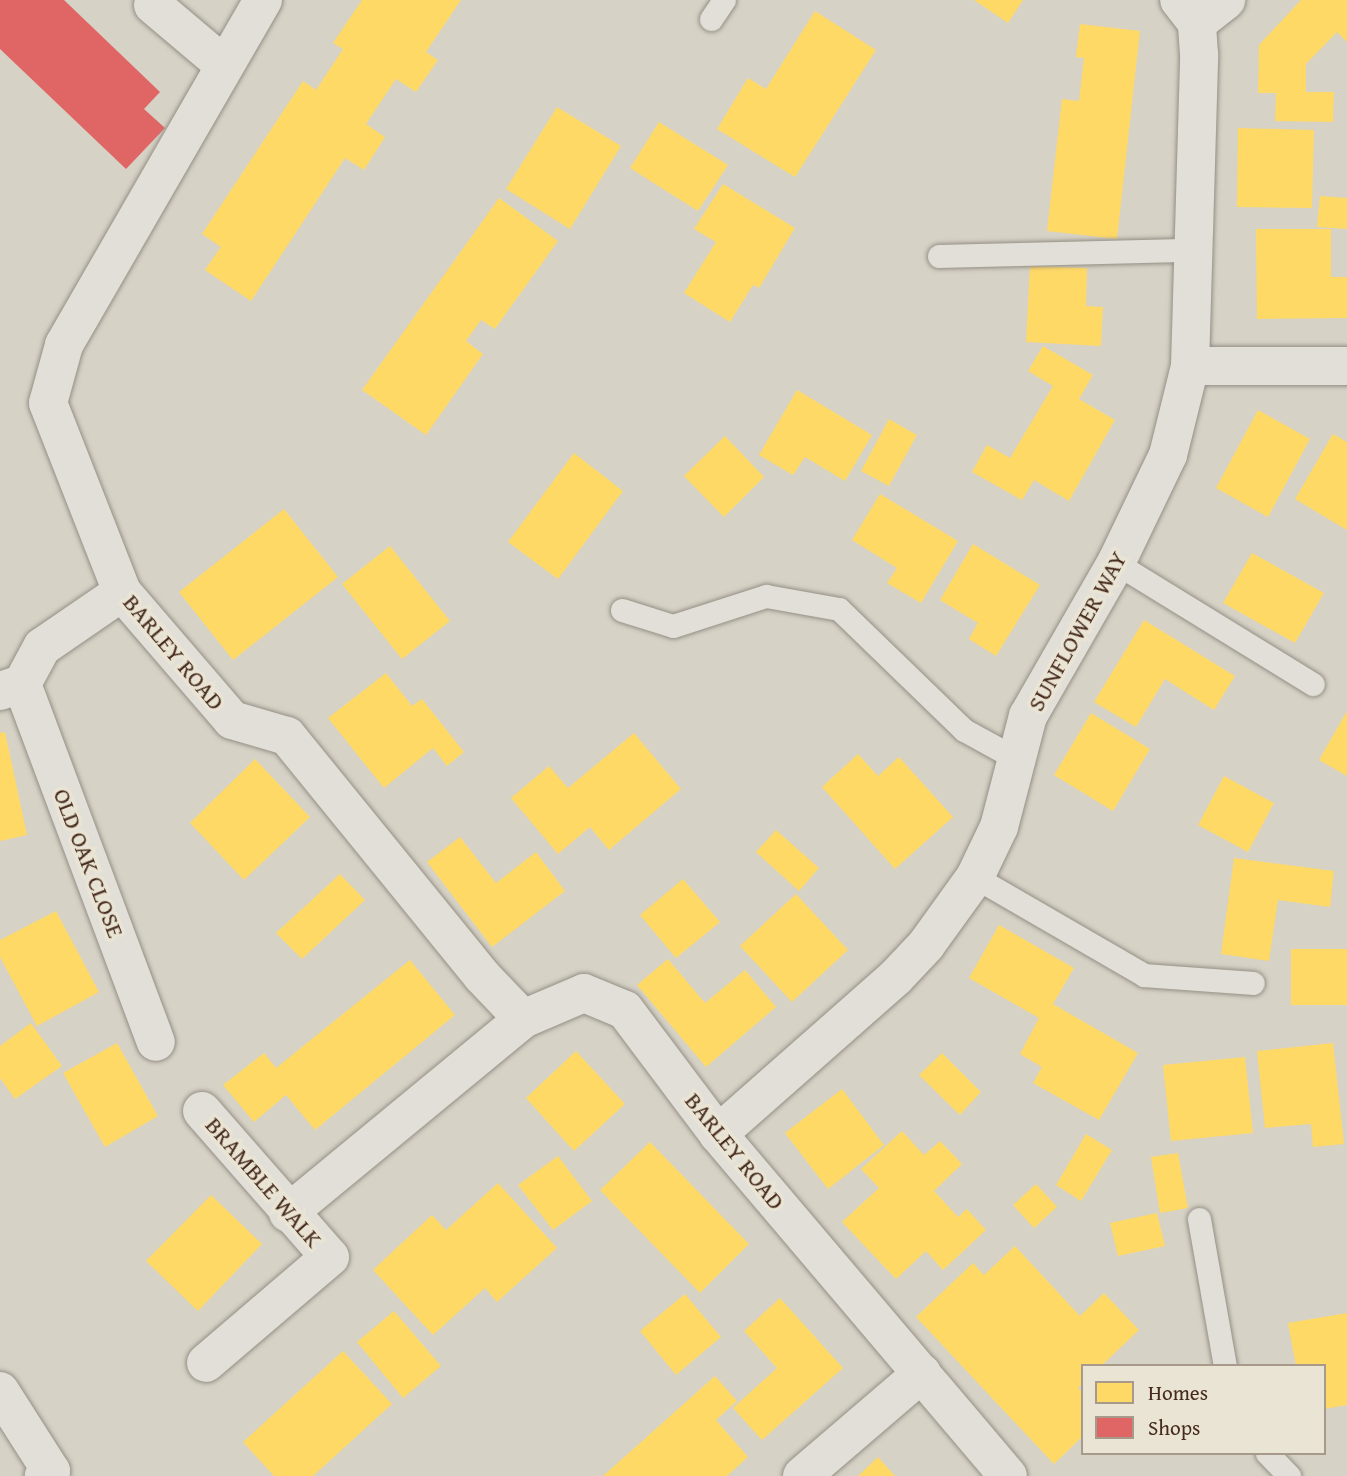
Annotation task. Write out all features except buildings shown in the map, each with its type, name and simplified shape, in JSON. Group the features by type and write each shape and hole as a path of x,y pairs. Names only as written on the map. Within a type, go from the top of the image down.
{"street":[{"name":"BARLEY ROAD","path":"262,0 64,345 48,403 122,592 232,720 287,736 482,976 523,1019"},
{"path":"153,5 224,65"},
{"name":"SUNFLOWER WAY","path":"718,1134 896,977 926,945 975,877 999,827 1015,758 1048,676 1116,563 1168,454 1191,366 1192,250 1201,8"},
{"path":"1191,366 1347,366"},
{"name":"OLD OAK CLOSE","path":"122,592 43,647 11,688 156,1042"},
{"name":"BARLEY ROAD","path":"288,1213 523,1019 584,993 625,1010 718,1134 1008,1476"},
{"name":"BRAMBLE WALK","path":"202,1111 288,1213 330,1257 206,1363"},
{"path":"802,1476 922,1373"},
{"path":"0,1391 51,1471 44,1476"}],"lane":[{"path":"939,256 1192,250"},
{"path":"1116,563 1312,684"},
{"path":"622,610 673,626 766,596 839,609 964,730 1015,758"},
{"path":"975,877 1144,975 1253,983"},
{"path":"1199,1219 1225,1364"},
{"path":"1269,1455 1289,1476"}]}
